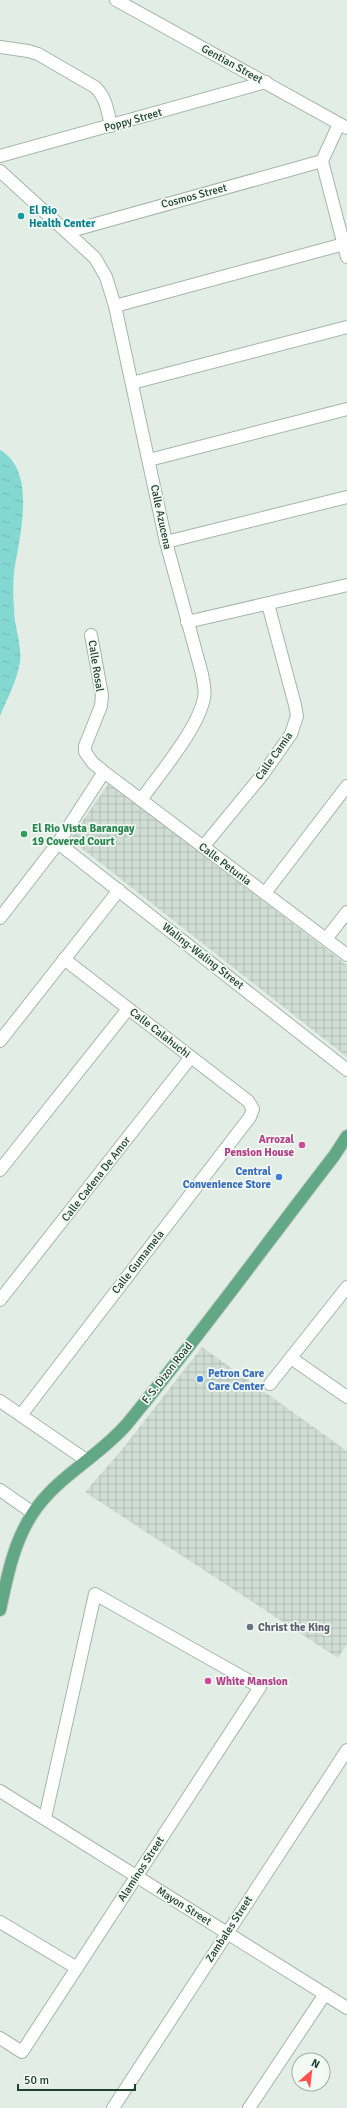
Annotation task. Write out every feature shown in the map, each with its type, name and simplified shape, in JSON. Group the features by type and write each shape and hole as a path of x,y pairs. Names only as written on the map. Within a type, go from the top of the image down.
{"main road":[{"name":"F. S. Dizon Road","path":"0,1610 16,1550 33,1513 51,1491 126,1425 301,1199 347,1136"}],"street":[{"name":"Gentian Street","path":"116,0 343,126"},
{"path":"0,47 38,54 95,87 102,93 111,126"},
{"name":"Poppy Street","path":"0,156 266,82"},
{"path":"343,126 322,161 347,257"},
{"name":"Cosmos Street","path":"67,232 322,161"},
{"name":"Calle Azucena","path":"0,171 95,258 101,268 115,306 166,542 202,674 204,697 201,708 191,728 141,800"},
{"path":"115,306 344,244"},
{"path":"132,383 347,327"},
{"path":"149,460 347,409"},
{"path":"166,542 347,497"},
{"path":"187,622 347,585"},
{"name":"Calle Camia","path":"203,847 263,774 291,734 295,725 297,716 295,705 268,604"},
{"name":"Calle Rosal","path":"91,635 102,695 101,706 85,746 85,752 93,763 104,772"},
{"path":"0,918 58,843 104,772"},
{"name":"Calle Petunia","path":"104,772 347,955"},
{"path":"265,893 347,786"},
{"name":"Waling-Waling Street","path":"58,843 347,1070"},
{"path":"0,1041 119,890"},
{"path":"326,939 347,912"},
{"name":"Calle Calahuchi","path":"64,960 248,1102 252,1109"},
{"path":"0,1170 128,1009"},
{"name":"Calle Cadena De Amor","path":"0,1300 191,1057"},
{"name":"Calle Gumamela","path":"21,1415 250,1117 252,1109"},
{"path":"270,1384 347,1287"},
{"path":"291,1358 347,1397"},
{"path":"0,1401 86,1460"},
{"path":"0,1490 33,1513"},
{"name":"Alaminos Street","path":"0,2038 22,2052 260,1687 95,1594 45,1818"},
{"name":"Zambales Street","path":"113,2108 226,1932 347,1750"},
{"name":"Mayon Street","path":"0,1791 347,2008"},
{"path":"0,1922 77,1968"},
{"path":"250,2108 325,1994"}],"shaded area":[{"path":"109,783 347,965 347,1057 70,839"},
{"path":"202,1347 347,1451 347,1644 338,1658 85,1492 120,1452"}],"water":[{"path":"0,450 12,460 19,473 23,506 22,524 13,586 14,615 20,649 20,662 14,683 0,716"}],"place":[{"name":"El Rio Health Center","path":"21,216"},
{"name":"El Rio Vista Barangay 19 Covered Court","path":"24,834"},
{"name":"Arrozal Pension House","path":"302,1145"},
{"name":"Central Convenience Store","path":"279,1177"},
{"name":"Petron Care Care Center","path":"200,1379"},
{"name":"Christ the King","path":"250,1627"},
{"name":"White Mansion","path":"208,1681"}]}
